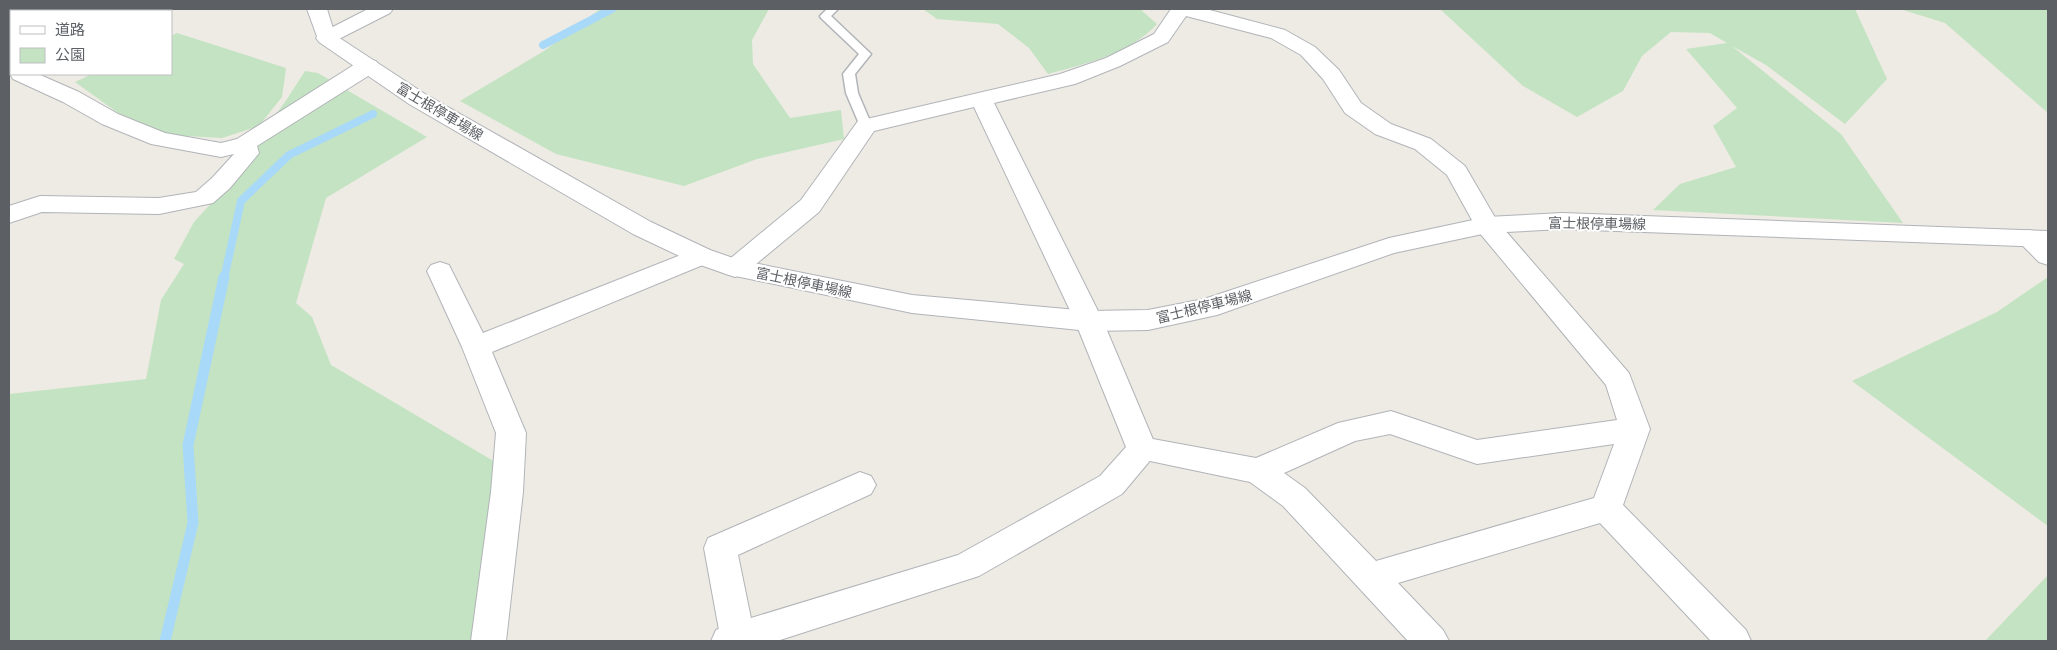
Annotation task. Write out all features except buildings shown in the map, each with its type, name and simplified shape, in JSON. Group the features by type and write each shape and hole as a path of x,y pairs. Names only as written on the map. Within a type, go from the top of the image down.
{"street":[{"path":"317,9 326,38 383,9"},
{"path":"734,268 810,206 866,126 1067,79 1113,62 1162,38 1180,9 1213,12 1278,34 1308,51 1331,75 1353,108 1383,129 1423,144 1457,171 1488,225 1619,381 1635,430 1606,508"},
{"name":"富士根停車場線","path":"326,38 417,99 633,224 701,256 734,268 912,304 1089,321 1148,320 1207,308 1389,246 1488,225 1562,221 2038,238"},
{"path":"23,75 71,97 110,119 159,138 221,150 244,144 368,66"},
{"path":"982,100 1089,321 1142,449"},
{"path":"9,215 40,204 159,206 204,198 221,183 247,153 244,144"},
{"path":"2038,238 2048,256"},
{"path":"476,348 701,256"},
{"path":"440,271 476,348 511,433 507,492 488,641"},
{"path":"1258,471 1349,431 1391,422 1477,452 1635,430"},
{"path":"1142,449 1258,471 1294,497 1431,641"},
{"path":"860,485 720,548 732,640 968,566 1111,484 1142,449"},
{"path":"1370,577 1606,508"},
{"path":"1606,508 1734,641"}],"lane":[{"path":"833,9 825,16 865,54 849,74 852,93 866,126"}],"green space":[{"path":"9,9 114,9 10,10 9,15"},
{"path":"600,9 769,9 752,40 753,64 790,118 841,110 844,139 757,159 684,186 556,154 460,101 544,51"},
{"path":"923,9 1140,9 1157,24 1134,43 1121,50 1048,74 1029,48 998,24 937,19"},
{"path":"1440,9 1855,9 1887,79 1845,124 1766,65 1732,46 1841,134 1903,223 1653,210 1680,184 1736,167 1713,126 1737,108 1686,49 1727,43 1710,33 1671,32 1642,56 1623,91 1577,117 1523,86"},
{"path":"1900,9 2048,9 2048,113 1945,23"},
{"path":"177,33 286,68 282,97 259,126 222,138 168,135 118,113 75,82 90,75 172,75 172,36"},
{"path":"305,71 318,73 427,137 326,198 296,303 312,317 331,365 502,466 500,641 9,641 9,394 146,379 161,300 184,264 174,259 194,222 216,198"},
{"path":"2048,277 2048,526 1852,381 1997,312"},
{"path":"2048,575 2048,641 1985,641"}],"waterway":[{"path":"543,45 612,9"},
{"path":"224,279 241,201 289,155 373,114"},
{"path":"165,641 193,523 188,445 224,277"}]}
